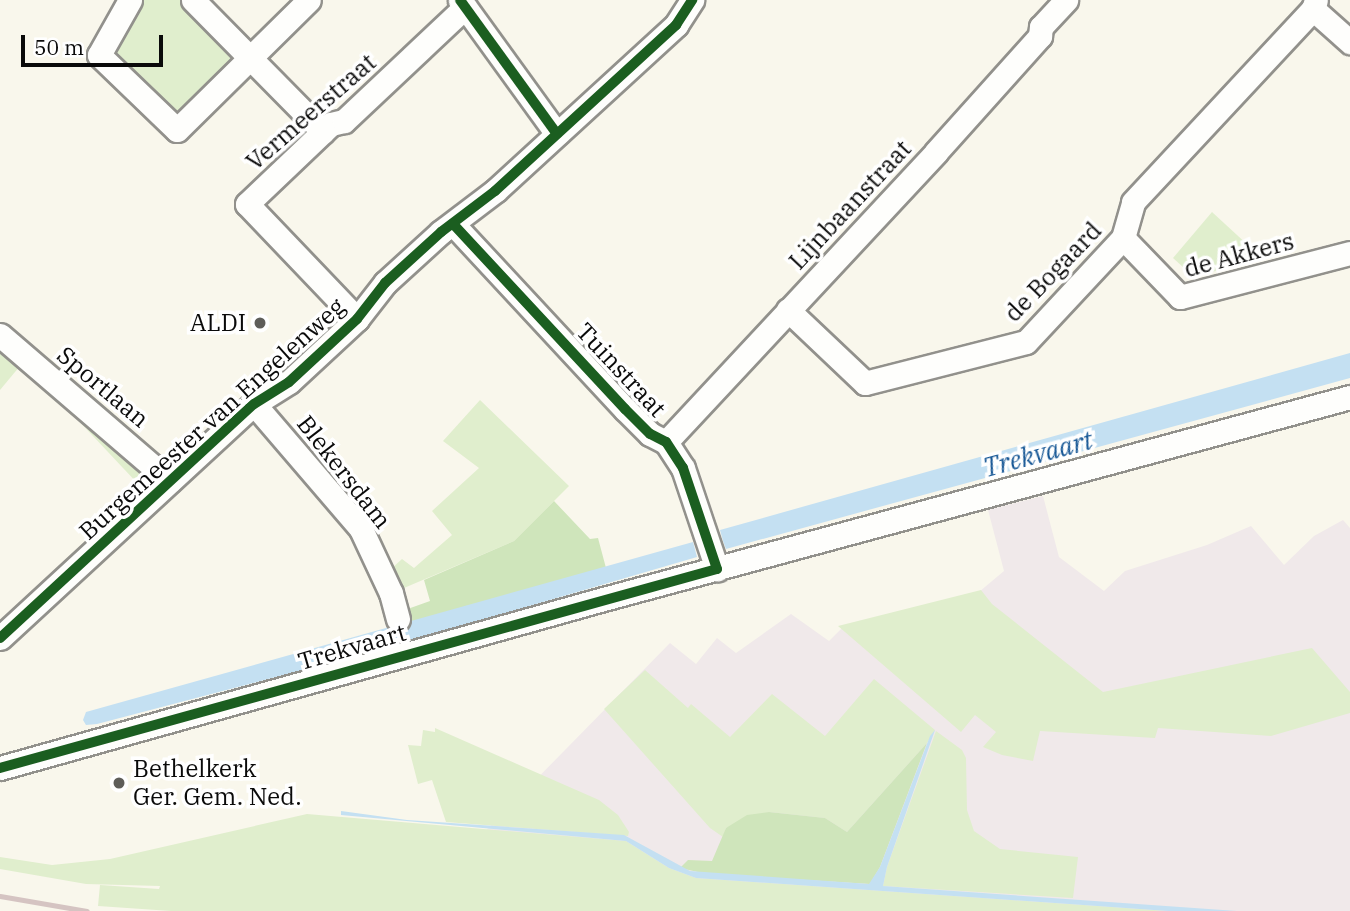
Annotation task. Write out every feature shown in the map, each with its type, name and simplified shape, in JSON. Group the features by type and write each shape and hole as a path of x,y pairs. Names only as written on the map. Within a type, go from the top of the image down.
{"street":[{"path":"130,0 99,55 177,130 309,0"},
{"path":"193,0 323,132"},
{"name":"Burgemeester van Engelenweg","path":"0,638 254,404 285,385 350,312 556,134 676,25 692,0"},
{"name":"Lijnbaanstraat","path":"666,442 954,132 1040,36 1041,27 1066,0"},
{"path":"463,3 556,134"},
{"name":"Vermeerstraat","path":"350,312 247,204 331,124 344,121 463,3"},
{"path":"1314,5 1350,42"},
{"name":"de Bogaard","path":"788,310 865,383 1026,342 1123,238 1133,202 1314,5"},
{"name":"Tuinstraat","path":"453,224 625,409 650,434 666,442 683,468 717,569"},
{"name":"de Akkers","path":"1123,238 1180,297 1350,253"},
{"name":"Sportlaan","path":"0,335 170,481"},
{"name":"Trekvaart","path":"0,768 1350,397"},
{"name":"Blekersdam","path":"254,404 361,529 391,593 398,619"}],"shaded area":[{"path":"1043,496 1059,557 1104,591 1125,571 1207,545 1251,526 1284,565 1314,536 1343,520 1350,528 1350,911 407,911 670,643 696,664 717,638 736,653 791,614 829,641 843,627 973,597 1004,571 988,510"}],"green space":[{"path":"138,0 185,0 187,12 205,30 214,30 238,57 179,118 110,53"},
{"path":"1212,212 1262,258 1194,277 1173,258"},
{"path":"0,348 20,366 0,390"},
{"path":"480,400 569,486 514,541 397,591 391,569 402,559 414,568 452,535 432,511 479,468 443,441"},
{"path":"81,418 144,474 139,485 77,419"},
{"path":"554,501 590,539 598,538 606,568 404,625 402,611 430,601 424,580 514,541"},
{"path":"981,590 992,604 1103,692 1312,648 1350,692 1350,713 1271,736 1158,728 1155,738 1040,731 1033,761 1002,755 983,747 996,732 975,715 961,732 838,626"},
{"path":"645,670 688,708 691,704 730,737 772,694 825,736 874,679 935,730 927,743 847,832 825,818 769,812 726,828 723,837 710,828 604,709"},
{"path":"435,728 599,800 618,815 629,832 628,836 446,822 432,780 418,784 408,745 421,746 423,730 435,732"},
{"path":"936,731 962,750 966,758 967,810 974,831 1000,849 1078,857 1073,898 883,886 887,867"},
{"path":"927,743 880,867 870,884 707,874 680,868 688,860 712,861 726,828 747,815 769,812 825,818 847,832"},
{"path":"307,814 626,841 669,868 696,878 1168,911 171,911 98,906 100,885 159,889 160,886 86,884 0,869 0,857 52,865 110,859"}],"water":[{"path":"1350,353 1350,378 726,549 723,541 720,530"},
{"path":"693,542 697,557 379,650 97,724 86,725 83,720 86,712"},
{"path":"935,730 887,867 883,886 1237,911 1168,911 696,878 669,868 626,841 341,815 341,811 407,820 624,835 690,871 869,884 880,867 930,736"}],"railway":[{"path":"0,896 87,911"}],"cycle path":[{"path":"460,0 557,134"},
{"path":"0,638 254,404 289,382 357,319 385,283 441,232 495,191 676,25 692,0"},
{"path":"0,768 717,569 683,468 666,442 650,434 625,409 453,224"}],"place":[{"name":"ALDI","path":"260,323"},
{"name":"Bethelkerk Ger. Gem. Ned.","path":"119,783"}]}
